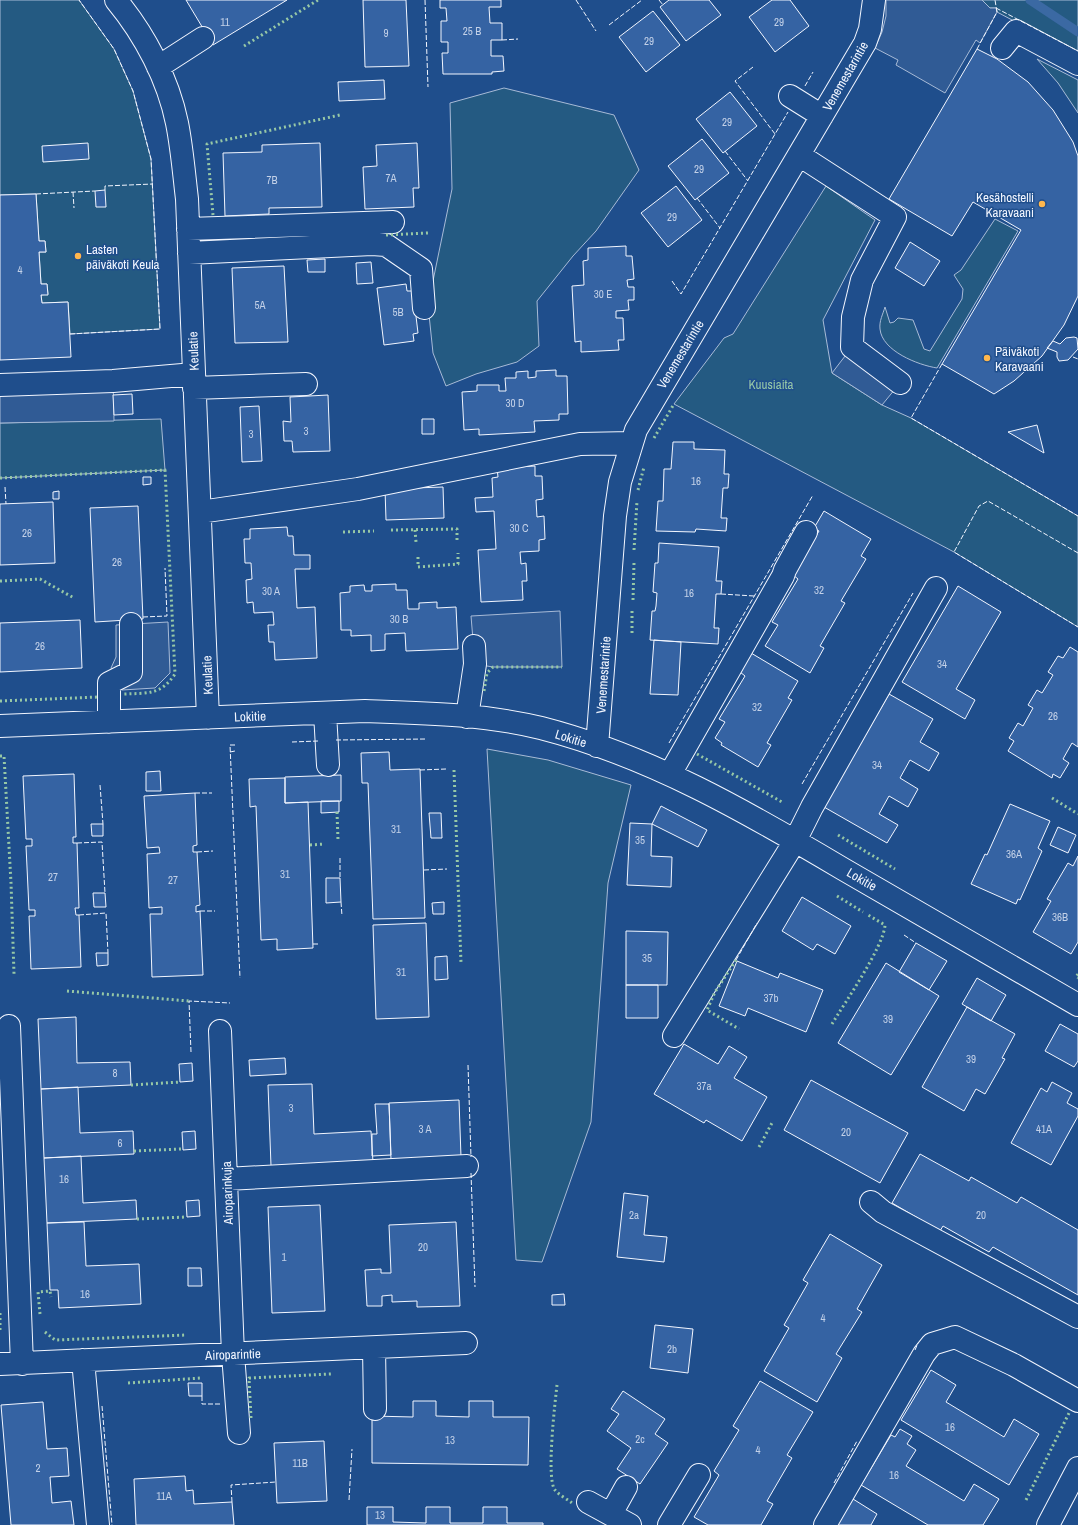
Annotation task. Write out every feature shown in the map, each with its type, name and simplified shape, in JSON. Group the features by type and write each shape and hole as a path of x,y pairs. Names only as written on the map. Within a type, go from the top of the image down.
{"street":[{"name":"Keulatie","path":"116,0 143,39 158,67 177,122 184,173 188,229 208,718"},
{"name":"Venemestarintie","path":"597,746 615,516 620,482 631,443 636,430 652,400 865,43 870,29 874,0"},
{"path":"1002,48 1016,31 1078,64"},
{"path":"158,67 203,38"},
{"path":"790,96 822,116"},
{"path":"799,155 895,217 862,280 853,317 852,347 900,383"},
{"path":"188,229 392,222"},
{"path":"189,253 372,244 386,245 421,269 424,308"},
{"path":"0,386 113,381 194,381 306,384"},
{"path":"200,512 358,489 580,444 631,443"},
{"path":"670,774 783,576 806,532"},
{"path":"674,1036 795,841 812,807 936,588"},
{"path":"109,722 109,683 131,672 131,624"},
{"path":"467,717 475,664 474,646"},
{"name":"Lokitie","path":"0,726 325,713 414,712 467,717 541,728 597,746 670,774 742,810 1078,1005"},
{"path":"325,713 328,765"},
{"path":"9,1026 9,1241 22,1364"},
{"name":"Airoparinkuja","path":"220,1031 233,1354 239,1433"},
{"path":"226,1179 467,1166"},
{"path":"871,1202 882,1212 986,1266 1039,1298 1078,1317"},
{"path":"825,1525 924,1354 932,1344 955,1337 1014,1365 1078,1401"},
{"name":"Airoparintie","path":"0,1364 466,1343"},
{"path":"374,1348 375,1409"},
{"path":"83,1360 98,1525"},
{"path":"1048,1525 1078,1468"},
{"path":"668,1525 699,1475"},
{"path":"626,1487 601,1513 630,1525"}],"green space":[{"name":"Lasten päiväkoti Keula","path":"0,0 79,0 114,49 133,91 151,159 160,329 70,334 68,302 42,303 41,295 48,294 47,284 41,284 39,252 46,252 45,241 39,241 36,194 0,195"},
{"path":"982,0 1078,0 1078,55 997,12 996,8 990,8"},
{"path":"1037,59 1078,80 1078,113 1058,83"},
{"path":"504,88 614,115 639,170 596,231 573,256 537,301 539,346 517,362 476,374 446,386 433,353 428,305 452,189 450,103"},
{"name":"Kuusiaita","path":"826,186 875,220 823,320 832,373 882,405 911,418 1078,516 1078,627 954,552 674,404 724,338 733,334"},
{"path":"995,219 1018,231 937,368 920,364 902,356 887,344 882,337 880,326 885,307 890,323 894,322 898,318 913,320 924,349 930,351 962,299 963,289 954,275 961,270"},
{"path":"161,419 165,470 0,478 0,423"},
{"path":"487,749 548,760 631,785 608,883 591,1122 542,1262 516,1260"}],"shaded area":[{"path":"886,0 982,0 990,8 996,8 997,12 980,43 976,40 945,93 896,65 898,60 875,48 882,32 886,16"},
{"path":"852,347 900,383 882,405 832,373"},
{"path":"113,381 114,421 0,423 0,385"},
{"path":"560,611 562,667 493,667 475,664 471,616"},
{"path":"168,622 170,673 155,688 122,690 111,668 116,657 116,625"}],"building":[{"path":"186,0 287,0 213,45"},
{"path":"363,0 406,0 409,66 365,67"},
{"path":"440,0 501,0 501,7 489,7 490,23 502,23 502,40 491,40 491,56 503,56 504,71 492,72 492,74 443,74 442,53 448,53 448,42 441,42 441,21 447,21 446,8 440,8"},
{"path":"669,0 709,0 721,15 686,41 660,7"},
{"path":"772,0 790,0 809,26 775,52 749,17"},
{"path":"653,11 680,45 646,72 619,37"},
{"path":"977,49 997,59 1028,82 1053,110 1073,142 1078,156 1078,296 1064,325 1042,356 1014,381 994,394 942,364 1021,230 973,202 952,236 889,199"},
{"path":"384,80 385,99 339,101 338,82"},
{"path":"730,92 757,126 723,153 696,119"},
{"path":"702,139 729,173 695,200 668,166"},
{"path":"88,143 89,159 43,162 42,146"},
{"path":"320,143 322,207 269,208 269,214 225,216 223,153 262,152 262,145"},
{"path":"417,143 419,188 413,188 414,207 365,209 363,167 377,166 376,145"},
{"path":"676,186 702,220 668,247 641,213"},
{"path":"105,190 106,207 96,207 95,191"},
{"path":"36,194 39,241 45,241 46,252 39,252 41,284 47,284 48,295 41,295 42,303 68,302 71,357 0,360 0,195"},
{"path":"910,242 940,261 924,286 895,268"},
{"path":"626,246 626,256 632,256 634,279 627,280 628,287 634,287 634,300 628,300 629,310 616,311 616,318 623,318 624,340 618,340 619,350 581,352 581,341 575,342 572,286 584,285 583,261 588,260 588,248"},
{"path":"325,259 325,272 308,272 307,260"},
{"path":"371,262 373,283 357,284 356,263"},
{"path":"284,266 288,342 235,343 232,268"},
{"path":"406,284 407,291 413,291 418,333 413,334 414,341 384,345 377,288"},
{"path":"1066,338 1077,338 1078,349 1068,360 1059,361 1057,352 1047,348 1053,341 1060,344"},
{"path":"556,370 556,376 567,376 568,414 559,414 559,420 534,421 535,432 479,435 479,429 464,430 462,392 477,391 477,385 499,385 499,391 506,391 505,378 516,378 516,372 528,371 528,378 536,377 536,371"},
{"path":"132,394 133,414 114,415 113,395"},
{"path":"328,395 330,451 293,452 292,441 284,441 283,421 291,422 290,397"},
{"path":"259,406 262,461 242,462 240,407"},
{"path":"422,419 434,419 434,434 422,434"},
{"path":"1037,425 1044,453 1008,432"},
{"path":"673,442 694,442 694,449 725,450 724,474 729,474 728,488 723,488 721,518 727,518 726,531 696,529 695,532 656,531 658,501 663,501 664,469 671,469"},
{"path":"535,466 535,476 542,476 543,499 536,500 537,517 544,516 545,539 539,540 539,551 520,552 521,564 526,563 527,581 522,581 523,600 481,602 478,550 496,549 494,511 476,512 475,498 493,497 492,478 498,477 497,468"},
{"path":"143,477 151,477 151,484 143,485"},
{"path":"443,487 444,518 386,520 385,489"},
{"path":"59,491 59,499 53,499 53,492"},
{"path":"53,502 55,563 0,565 0,504"},
{"path":"138,506 143,619 95,622 90,508"},
{"path":"824,511 871,539 861,556 866,559 841,601 845,603 820,646 824,648 810,673 765,646 778,625 772,622 798,579 793,575 819,531 814,528"},
{"path":"287,527 288,536 293,536 294,555 310,555 310,569 295,569 297,608 315,607 317,658 275,660 274,642 269,642 268,625 274,625 273,612 254,613 253,602 247,603 246,580 252,579 251,563 245,563 244,539 250,539 250,529"},
{"path":"659,543 719,547 716,581 722,581 721,594 716,594 714,628 719,628 718,644 650,640 652,611 655,611 656,606 657,593 653,592 655,563 658,563"},
{"path":"396,584 396,590 407,590 408,609 419,609 419,603 437,602 437,608 456,607 458,649 406,651 405,633 385,634 385,650 371,651 371,635 351,636 351,630 341,630 340,593 350,592 350,586 364,585 365,591 372,591 372,585"},
{"path":"958,586 1001,612 956,689 975,700 965,719 902,682"},
{"path":"80,620 82,668 0,672 0,623"},
{"path":"654,640 681,642 678,695 650,694"},
{"path":"1070,647 1078,652 1078,747 1072,743 1063,759 1069,763 1060,778 1053,774 1052,778 1008,751 1014,741 1009,738 1018,723 1023,726 1033,708 1028,705 1037,690 1042,693 1053,675 1048,672 1058,656 1063,658"},
{"path":"751,653 798,681 788,698 792,700 767,743 771,745 758,767 721,745 722,743 715,738 725,722 719,719 745,676 740,672"},
{"path":"889,694 933,719 920,742 939,753 929,771 910,760 900,778 918,789 908,807 889,796 879,814 898,825 887,843 824,807"},
{"path":"389,752 390,770 420,769 425,918 373,919 368,783 362,783 361,753"},
{"path":"160,771 161,791 146,791 146,772"},
{"path":"74,774 76,837 73,837 73,843 77,843 79,908 75,908 76,915 79,915 81,967 31,969 29,916 35,916 35,910 29,910 26,846 32,846 32,839 26,839 23,776"},
{"path":"341,775 341,801 285,803 285,777"},
{"path":"285,778 285,803 308,802 313,948 277,950 277,939 261,940 256,806 250,807 249,779"},
{"path":"195,793 197,845 193,846 193,852 197,852 200,905 196,906 196,912 200,911 203,975 152,977 150,914 162,914 162,907 149,908 147,854 160,853 159,847 147,848 144,796"},
{"path":"321,801 339,801 339,812 321,813"},
{"path":"1010,804 1050,821 1038,848 1042,851 1020,900 1018,899 1016,904 971,884 985,854 987,855"},
{"path":"661,806 707,830 698,847 652,824"},
{"path":"429,813 441,813 442,838 431,838"},
{"path":"630,823 652,824 651,856 672,857 671,887 627,885"},
{"path":"91,824 103,824 103,836 92,836"},
{"path":"1058,827 1076,835 1068,853 1050,845"},
{"path":"1078,856 1078,942 1071,954 1033,932 1051,901 1047,899 1068,863 1073,866"},
{"path":"326,878 340,878 341,902 326,903"},
{"path":"93,893 105,893 106,907 94,907"},
{"path":"802,897 851,926 835,954 817,944 813,950 782,931"},
{"path":"444,902 444,914 433,914 432,903"},
{"path":"426,923 429,1017 376,1019 373,925"},
{"path":"626,931 668,932 667,985 626,985"},
{"path":"916,943 947,961 929,990 899,972"},
{"path":"96,953 108,953 108,965 97,966"},
{"path":"447,956 448,979 435,980 435,957"},
{"path":"737,961 778,978 780,973 823,990 806,1032 748,1008 745,1016 719,1006"},
{"path":"886,963 939,996 891,1075 838,1043"},
{"path":"977,978 1006,995 991,1021 962,1004"},
{"path":"626,985 658,985 658,1018 626,1018"},
{"path":"967,1007 1015,1034 1002,1058 1005,1059 985,1094 976,1089 964,1111 922,1087"},
{"path":"76,1017 77,1063 130,1062 131,1085 41,1089 38,1019"},
{"path":"1060,1024 1078,1034 1078,1061 1074,1067 1045,1051"},
{"path":"684,1044 718,1064 729,1046 747,1057 734,1078 767,1097 742,1141 706,1120 704,1123 654,1094"},
{"path":"285,1058 286,1074 250,1076 249,1060"},
{"path":"192,1063 193,1081 180,1082 179,1064"},
{"path":"811,1080 908,1133 880,1183 784,1130"},
{"path":"1052,1082 1072,1093 1067,1103 1078,1109 1078,1116 1051,1165 1011,1143 1041,1088 1047,1092"},
{"path":"312,1084 314,1134 371,1131 373,1162 271,1166 268,1085"},
{"path":"78,1087 80,1133 133,1131 134,1154 44,1158 41,1089"},
{"path":"459,1100 461,1157 391,1160 389,1103"},
{"path":"375,1104 389,1104 391,1155 372,1156 372,1134 377,1134"},
{"path":"195,1131 196,1149 183,1150 182,1132"},
{"path":"920,1154 969,1181 971,1177 1017,1203 1021,1197 1078,1230 1078,1295 993,1247 989,1252 943,1226 940,1231 892,1203"},
{"path":"81,1156 83,1203 136,1200 137,1219 47,1223 44,1158"},
{"path":"624,1193 648,1196 644,1235 667,1237 664,1262 617,1257"},
{"path":"199,1200 200,1216 187,1217 186,1201"},
{"path":"320,1205 325,1311 272,1313 268,1207"},
{"path":"84,1222 86,1266 139,1264 141,1304 59,1308 58,1290 50,1290 47,1223"},
{"path":"456,1222 460,1306 417,1307 417,1301 392,1302 392,1295 382,1296 382,1306 367,1306 365,1270 381,1269 381,1273 391,1273 389,1225"},
{"path":"830,1234 882,1265 857,1309 862,1312 836,1354 842,1358 817,1402 764,1371 789,1328 784,1325 808,1283 803,1280"},
{"path":"188,1268 201,1268 202,1286 188,1286"},
{"path":"564,1294 565,1305 552,1305 552,1295"},
{"path":"655,1325 693,1329 688,1373 650,1368"},
{"path":"931,1370 956,1385 946,1402 1004,1437 1014,1419 1039,1434 1009,1485 901,1420"},
{"path":"760,1381 813,1412 787,1455 792,1458 767,1501 773,1504 761,1525 708,1525 694,1517 719,1475 714,1471 739,1430 733,1426"},
{"path":"188,1383 202,1383 202,1396 189,1396"},
{"path":"623,1391 665,1419 655,1434 668,1443 640,1484 617,1469 631,1448 607,1431 619,1414 611,1409"},
{"path":"413,1401 436,1401 436,1416 469,1417 469,1401 493,1401 493,1417 529,1417 528,1465 372,1463 372,1416 413,1417"},
{"path":"43,1402 47,1449 67,1448 69,1476 50,1477 52,1503 71,1501 74,1525 11,1525 1,1405"},
{"path":"900,1429 912,1436 907,1444 916,1450 906,1466 964,1501 974,1484 999,1499 983,1525 928,1525 861,1485 891,1435 895,1437"},
{"path":"324,1441 327,1501 277,1503 274,1443"},
{"path":"185,1476 186,1491 193,1490 194,1504 232,1502 234,1525 136,1525 134,1479"},
{"path":"853,1499 877,1514 871,1525 837,1525"},
{"path":"367,1507 393,1507 393,1522 426,1523 426,1507 450,1507 450,1523 483,1523 483,1507 507,1507 507,1523 543,1523 543,1525 367,1525"}],"waterway":[{"path":"1030,0 1078,32"}],"hedge":[{"path":"244,46 318,0"},
{"path":"213,215 207,144 340,115"},
{"path":"386,235 428,233"},
{"path":"654,438 674,404"},
{"path":"638,490 644,467"},
{"path":"0,478 165,470 175,674 164,686 153,692 124,694"},
{"path":"634,550 637,501"},
{"path":"391,530 457,529 457,541"},
{"path":"415,530 416,542"},
{"path":"343,532 374,531"},
{"path":"418,557 418,567 458,564 458,553"},
{"path":"633,600 634,563"},
{"path":"0,581 40,579 74,598"},
{"path":"632,609 632,633"},
{"path":"484,691 487,673 493,667 562,667"},
{"path":"0,701 99,697"},
{"path":"697,754 782,802"},
{"path":"0,756 4,756 14,974"},
{"path":"454,770 461,963"},
{"path":"1052,798 1078,814"},
{"path":"337,812 338,840"},
{"path":"838,835 895,869"},
{"path":"310,845 324,844"},
{"path":"837,896 863,912"},
{"path":"832,1024 871,960 883,934 885,925 868,915"},
{"path":"736,960 715,992 707,1010 739,1029"},
{"path":"1078,974 1076,977 1078,978"},
{"path":"67,991 189,1001"},
{"path":"131,1085 180,1082"},
{"path":"759,1147 773,1121"},
{"path":"134,1151 181,1149"},
{"path":"137,1219 187,1217"},
{"path":"40,1314 38,1292 50,1291 51,1297"},
{"path":"0,1313 0,1332"},
{"path":"45,1332 55,1340 187,1335"},
{"path":"251,1418 249,1378 331,1374"},
{"path":"128,1383 201,1378"},
{"path":"557,1385 551,1457 552,1483 555,1490 572,1503"},
{"path":"1026,1500 1069,1413"}],"fence":[{"path":"70,334 160,329 151,159 133,91 114,49 79,0"},
{"path":"425,0 428,87"},
{"path":"576,0 596,31"},
{"path":"609,25 642,0"},
{"path":"659,0 663,5"},
{"path":"977,49 997,12 995,0"},
{"path":"996,8 1078,51"},
{"path":"502,40 518,39"},
{"path":"753,67 735,81 775,134"},
{"path":"805,86 813,72"},
{"path":"672,281 681,294 788,112"},
{"path":"725,151 748,181"},
{"path":"105,190 105,186 153,184"},
{"path":"36,194 95,191"},
{"path":"73,192 74,208"},
{"path":"697,198 720,228"},
{"path":"1073,357 1078,359"},
{"path":"942,364 911,418 1078,516"},
{"path":"5,487 6,504"},
{"path":"669,743 813,495"},
{"path":"1078,553 988,501 979,506 954,552 1078,627"},
{"path":"143,617 167,616 165,568"},
{"path":"802,784 913,593"},
{"path":"721,594 754,596"},
{"path":"336,740 427,739"},
{"path":"292,742 318,741"},
{"path":"235,745 230,745 240,978"},
{"path":"230,752 235,751"},
{"path":"420,770 446,769"},
{"path":"100,785 103,824"},
{"path":"195,793 212,793"},
{"path":"77,843 102,842 105,893"},
{"path":"197,852 213,851"},
{"path":"340,858 340,878"},
{"path":"424,870 447,869"},
{"path":"341,902 342,916"},
{"path":"200,911 215,911"},
{"path":"79,915 106,913 108,953"},
{"path":"736,960 757,923"},
{"path":"904,935 916,943"},
{"path":"313,944 320,944"},
{"path":"191,1052 189,1001 230,1003"},
{"path":"468,1065 471,1157"},
{"path":"471,1173 475,1287"},
{"path":"915,1350 918,1343"},
{"path":"202,1396 202,1404 222,1404"},
{"path":"102,1406 112,1525"},
{"path":"834,1483 857,1441"},
{"path":"349,1500 352,1449"},
{"path":"232,1502 231,1485 276,1482"}],"place":[{"name":"Kesähostelli Karavaani","path":"1042,204"},
{"name":"Lasten päiväkoti Keula","path":"78,256"},
{"name":"Päiväkoti Karavaani","path":"987,358"}]}
